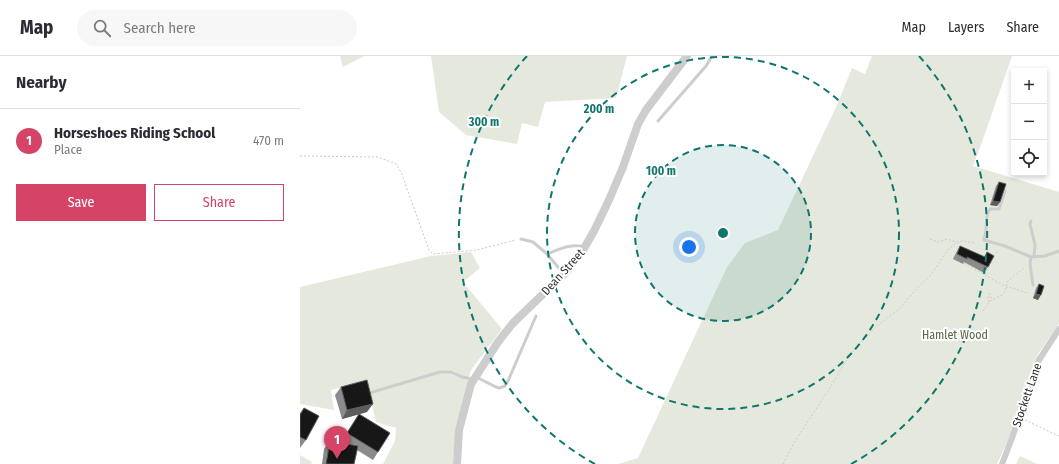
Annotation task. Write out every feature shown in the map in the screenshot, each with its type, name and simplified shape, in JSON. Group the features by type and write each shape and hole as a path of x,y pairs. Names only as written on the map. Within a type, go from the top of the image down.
{"street":[{"name":"Dean Street","path":"457,464 459,430 471,384 498,342 513,324 564,274 585,247 609,200 638,124 646,110 687,56"},
{"name":"Stockett Lane","path":"1002,464 1039,360 1059,329"}],"lane":[{"path":"658,122 706,66 712,56"},
{"path":"1005,191 999,208 990,209 988,212 986,217 986,231 984,240 999,244 1032,257 1044,256 1059,251"},
{"path":"1031,221 1030,224 1035,245 1030,264 1033,285"},
{"path":"521,239 533,242 548,254 564,274"},
{"path":"548,254 569,246 579,245 585,247"},
{"path":"366,394 440,372 451,372 462,376 475,378 499,388 505,386 536,316"}],"path":[{"path":"300,156 378,157 396,164 401,172 429,250 433,254 476,250 521,239"},
{"path":"930,239 938,242 947,239 957,242 963,241 975,243"},
{"path":"783,464 795,441 851,353 871,332 899,309 930,276 948,250 957,242"},
{"path":"985,275 999,244"},
{"path":"964,263 1006,287 1027,293"},
{"path":"983,311 989,302 1005,292 1006,284 1009,281 1030,264"},
{"path":"989,302 988,297 990,293 992,300"},
{"path":"1019,417 1059,436"}],"green space":[{"path":"340,56 364,56 343,67"},
{"path":"431,56 627,56 616,98 545,102 538,127 522,123 517,144 466,135 439,112"},
{"name":"Hamlet Wood","path":"872,56 1012,56 973,166 1059,192 1059,324 1038,354 1009,438 997,464 618,464 638,458 727,267 745,243 778,230 837,105 852,68 865,74"},
{"path":"471,252 480,268 463,282 502,329 471,370 456,426 453,464 383,464 395,441 396,428 376,422 366,381 331,390 334,410 300,404 300,287 431,256"},
{"path":"300,455 312,462 311,464 300,464"},
{"path":"1020,456 1037,464 1016,464"}],"building":[{"path":"999,182 1006,184 1000,202 993,201"},
{"path":"960,246 985,257 987,252 994,256 988,267 957,254"},
{"path":"1039,284 1044,286 1041,295 1036,294"},
{"path":"367,380 373,404 347,410 341,387"},
{"path":"304,408 319,416 306,440 300,437 300,415"},
{"path":"359,414 390,433 378,452 347,433"},
{"path":"330,441 358,446 354,464 326,464"}],"place":[{"name":"Horseshoes Riding School","path":"337,459"}]}
